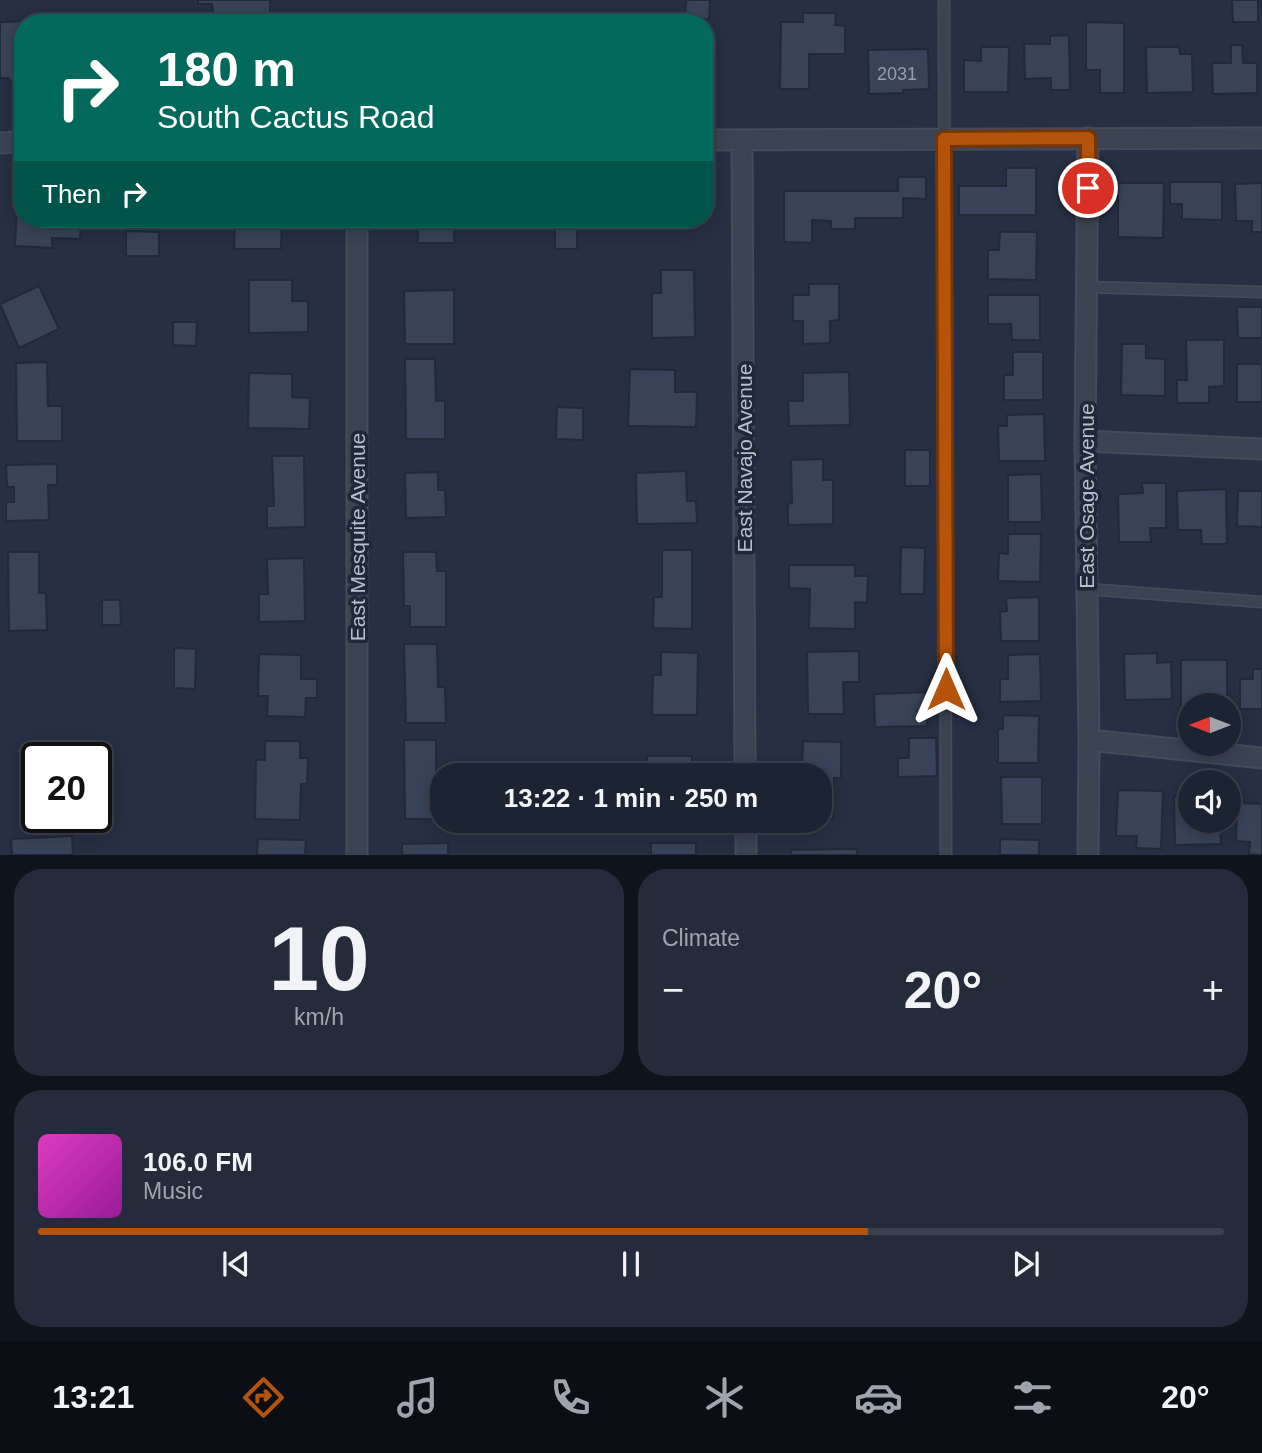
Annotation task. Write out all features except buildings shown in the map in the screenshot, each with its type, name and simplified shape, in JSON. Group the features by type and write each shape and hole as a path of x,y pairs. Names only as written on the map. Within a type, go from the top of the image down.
{"street":[{"name":"East Osage Avenue","path":"1088,138 1085,441 1088,855"},
{"path":"714,141 1262,138"},
{"name":"East Navajo Avenue","path":"742,140 746,763"},
{"name":"East Mesquite Avenue","path":"357,228 357,855"},
{"path":"1085,441 1262,449"},
{"path":"1089,740 1262,758"},
{"path":"746,833 746,855"}],"lane":[{"path":"944,0 946,855"},
{"path":"1087,287 1262,292"},
{"path":"1087,589 1262,602"}],"route":[{"path":"946,689 944,139 1088,138 1088,188"}]}
